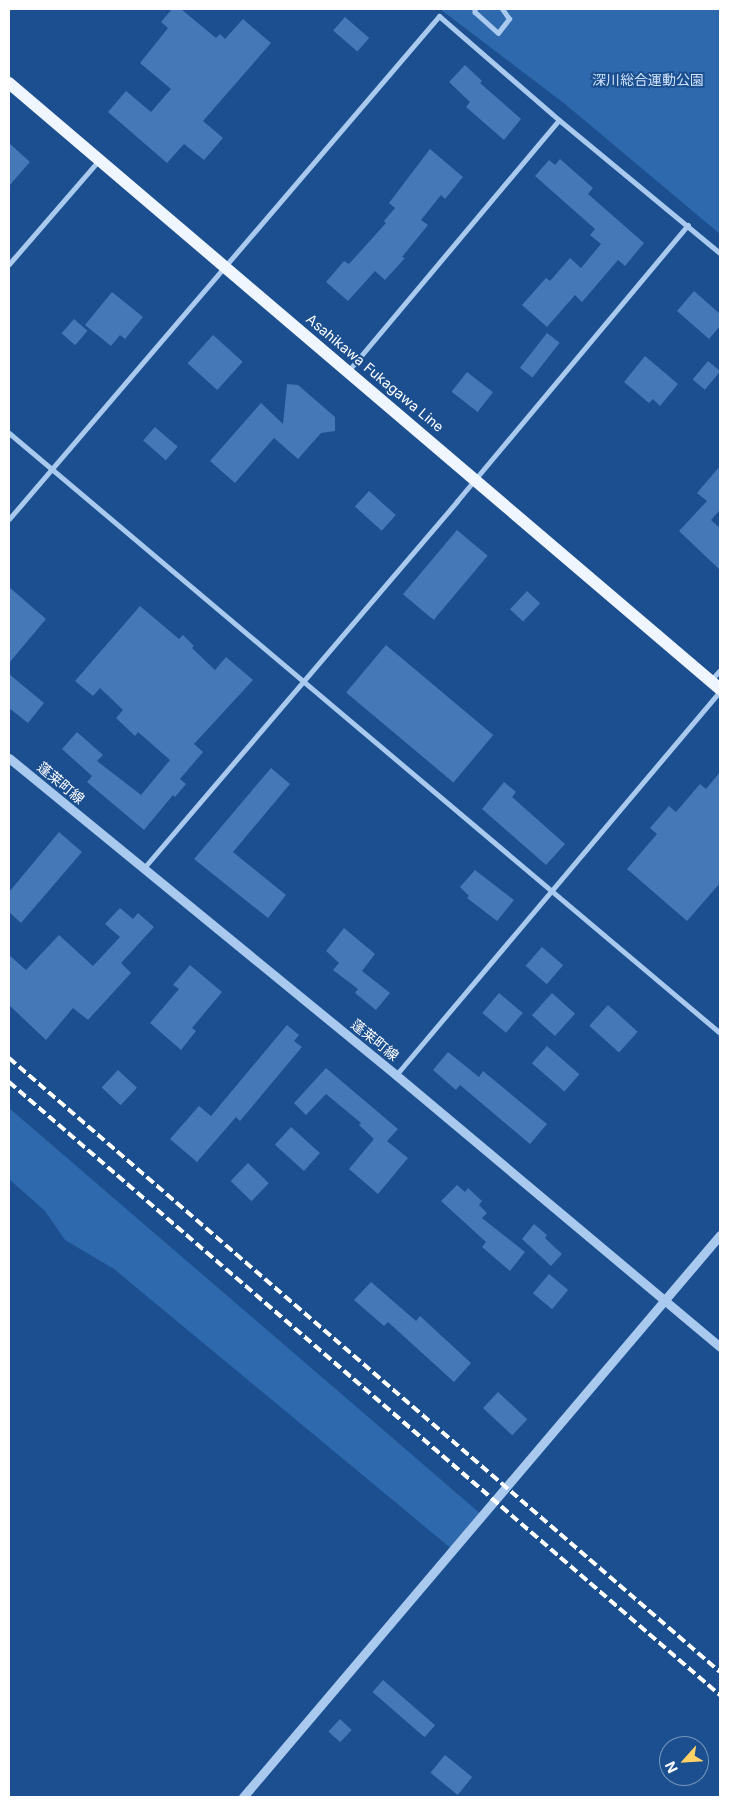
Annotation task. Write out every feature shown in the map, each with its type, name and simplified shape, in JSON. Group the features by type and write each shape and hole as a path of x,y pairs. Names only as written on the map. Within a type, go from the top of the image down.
{"main road":[{"name":"Asahikawa Fukagawa Line","path":"9,83 349,370 717,687"}],"street":[{"path":"475,9 475,12 498,33 509,19 502,9"},
{"path":"9,519 439,16 559,120 720,253"},
{"path":"349,370 559,120"},
{"path":"9,264 99,160"},
{"path":"143,869 476,479 688,225"},
{"path":"9,433 720,1034"},
{"path":"396,1075 552,892 717,687 720,670"},
{"name":"蓬莱町線","path":"9,758 396,1075 720,1347"},
{"path":"243,1797 720,1235"}],"green space":[{"name":"深川総合運動公園","path":"440,9 720,9 720,234 565,104"},
{"path":"9,1108 482,1515 453,1550 114,1269 65,1240 45,1211 9,1179"}],"building":[{"path":"172,9 181,9 216,38 220,34 225,39 243,19 271,43 203,121 223,138 204,160 184,144 167,163 108,112 126,91 151,112 171,89 140,63 168,28 161,22"},
{"path":"345,17 369,38 357,52 333,31"},
{"path":"465,65 482,81 480,83 521,119 504,140 466,107 470,102 449,82"},
{"path":"9,143 30,162 9,186"},
{"path":"430,149 463,177 445,199 441,195 421,220 428,225 402,257 405,258 385,280 375,271 348,301 326,282 344,261 349,264 386,223 384,221 395,208 389,203"},
{"path":"560,159 593,188 588,194 644,243 625,266 618,260 582,302 575,295 547,327 522,305 546,278 550,281 570,258 581,268 601,244 590,235 595,229 535,176 549,160 555,165"},
{"path":"694,291 720,314 720,326 709,339 677,311"},
{"path":"112,292 143,317 125,339 120,335 111,346 85,325"},
{"path":"74,319 88,331 75,345 62,333"},
{"path":"547,333 560,343 533,378 520,368"},
{"path":"213,335 243,362 217,390 188,363"},
{"path":"645,356 678,384 660,406 653,399 649,403 624,382"},
{"path":"708,361 720,372 705,390 693,379"},
{"path":"467,372 493,392 478,412 452,392"},
{"path":"287,384 298,385 335,417 335,431 321,433 298,459 274,438 235,483 210,461 261,403 283,424"},
{"path":"155,427 178,447 166,460 143,441"},
{"path":"720,466 720,512 711,520 720,528 720,570 679,531 707,501 697,493"},
{"path":"369,491 396,515 382,531 355,507"},
{"path":"457,530 488,556 434,620 403,594"},
{"path":"9,587 46,619 9,663"},
{"path":"527,591 540,603 523,622 510,609"},
{"path":"140,606 179,639 183,635 194,646 192,648 215,670 226,657 253,680 194,744 203,752 180,779 186,784 175,797 173,795 144,830 87,782 92,776 62,749 77,732 103,755 97,761 141,795 170,760 138,732 135,736 116,718 123,710 100,688 93,696 75,681"},
{"path":"386,645 493,735 453,782 346,692"},
{"path":"9,674 44,703 28,723 9,708"},
{"path":"271,768 290,784 233,852 286,895 268,918 194,859"},
{"path":"720,772 720,883 687,921 627,869 657,834 650,828 669,806 676,812 700,784 706,789"},
{"path":"504,782 516,792 512,797 565,844 546,865 482,809"},
{"path":"59,832 82,852 21,923 9,912 9,892"},
{"path":"475,870 514,900 497,921 467,898 469,896 460,887"},
{"path":"120,908 133,919 138,913 154,927 121,963 131,973 88,1020 73,1008 46,1040 9,1005 9,955 26,970 59,935 93,966 120,937 105,924"},
{"path":"344,928 375,954 362,971 390,993 376,1010 355,993 358,989 333,970 339,963 326,951"},
{"path":"542,947 563,965 547,984 526,966"},
{"path":"190,965 222,992 192,1028 196,1031 181,1050 150,1023 179,989 173,985"},
{"path":"499,993 523,1013 506,1033 482,1013"},
{"path":"552,993 575,1014 555,1036 532,1015"},
{"path":"608,1005 638,1032 619,1053 589,1026"},
{"path":"287,1025 299,1035 294,1041 302,1047 240,1121 236,1117 197,1162 170,1139 199,1106 211,1116"},
{"path":"547,1046 579,1074 564,1092 532,1063"},
{"path":"448,1052 479,1077 483,1071 547,1124 530,1144 460,1085 456,1090 433,1070"},
{"path":"326,1068 398,1129 387,1141 408,1158 378,1194 349,1169 374,1139 359,1125 361,1123 326,1094 306,1115 294,1103"},
{"path":"118,1070 137,1088 121,1105 102,1088"},
{"path":"291,1127 320,1153 304,1171 275,1145"},
{"path":"248,1163 269,1183 251,1201 231,1181"},
{"path":"457,1185 465,1192 468,1188 482,1201 479,1205 487,1213 482,1218 525,1252 510,1271 482,1247 486,1242 441,1201"},
{"path":"534,1224 547,1235 545,1238 562,1254 551,1266 522,1239"},
{"path":"549,1274 568,1290 552,1309 533,1293"},
{"path":"371,1282 416,1321 420,1316 471,1363 454,1382 388,1322 384,1326 354,1300"},
{"path":"498,1392 527,1419 512,1435 483,1408"},
{"path":"383,1680 435,1725 425,1737 373,1692"},
{"path":"340,1719 352,1730 340,1742 328,1731"},
{"path":"445,1755 472,1777 458,1795 431,1773"}],"railway":[{"path":"9,1058 720,1672"},
{"path":"9,1082 720,1695"}]}
